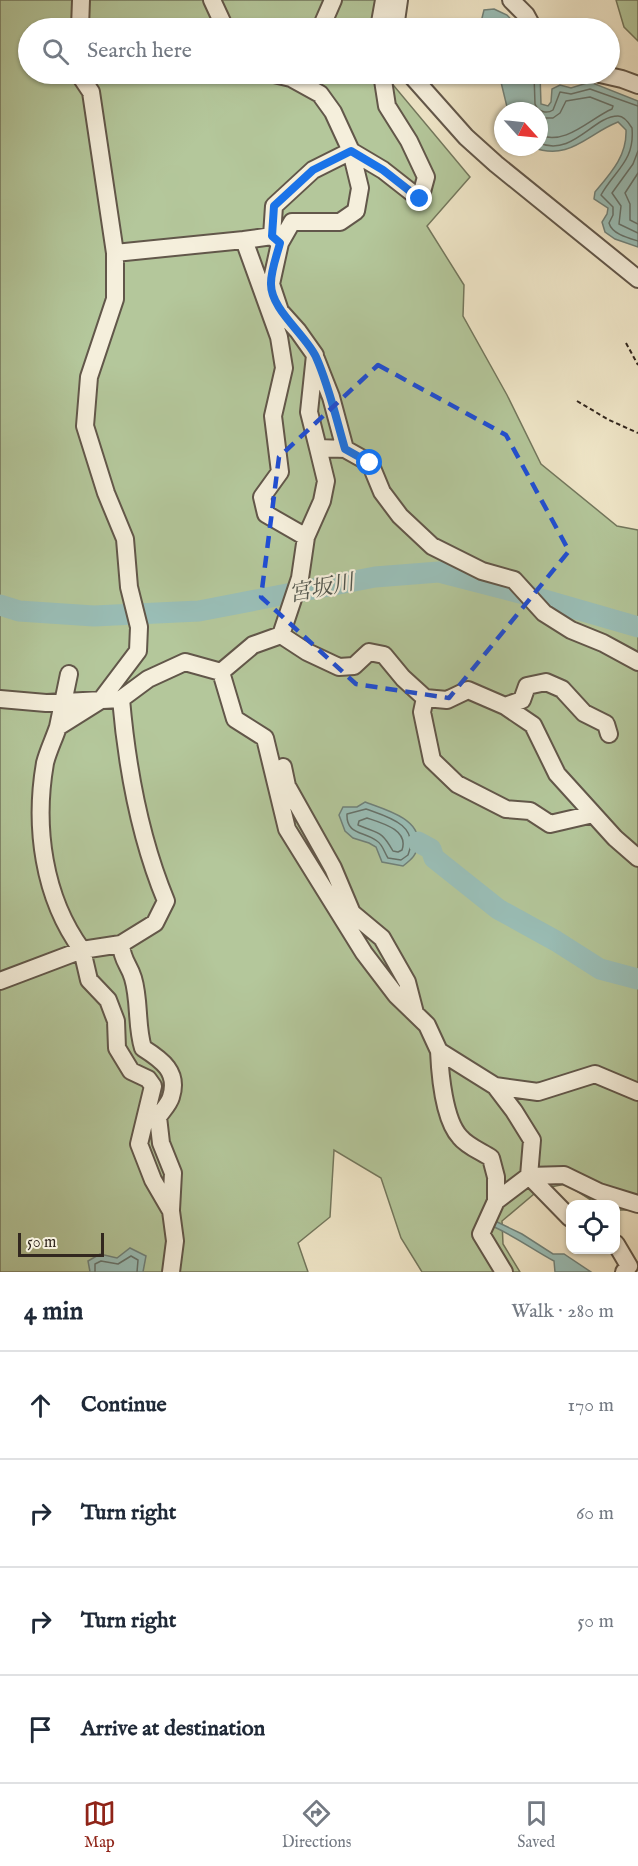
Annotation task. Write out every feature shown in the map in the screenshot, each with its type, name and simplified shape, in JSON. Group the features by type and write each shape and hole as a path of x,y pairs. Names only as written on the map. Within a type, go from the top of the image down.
{"street":[{"path":"81,0 81,18"},
{"path":"213,0 221,18"},
{"path":"325,18 333,0"},
{"path":"381,18 384,0"},
{"path":"396,18 399,0"},
{"path":"511,0 528,18"},
{"path":"620,79 638,85"},
{"path":"58,727 101,700 138,651 139,627 129,587 125,539 105,493 85,426 89,377 116,299 115,253 91,92 86,84"},
{"path":"115,253 276,239 292,222 340,222 356,211 360,188 351,151 333,112 320,94 304,84"},
{"path":"351,151 383,170 420,199 426,177 409,141 387,106 384,84"},
{"path":"419,84 466,137 496,164 638,279"},
{"path":"345,449 331,397 315,355 280,311 271,285 276,239 274,206 313,170 351,151"},
{"path":"244,240 279,337 284,368 273,416 280,472 262,497 266,514 306,537"},
{"path":"281,635 300,578 306,537 322,501 326,481 309,412 315,355"},
{"path":"318,448 345,449 370,463 382,492 394,508 432,546 482,571 514,580 544,613 571,630 603,643 638,662"},
{"path":"220,672 253,645 281,635"},
{"path":"281,635 307,652 339,667 354,666 369,652 384,655 424,698 447,700 468,690 505,706 533,725 557,774 593,814 638,858"},
{"path":"1,697 46,703 121,699 148,679 185,662 220,672"},
{"path":"220,672 235,719 265,738 281,759 287,786 333,868 352,913 382,938 407,982 415,1013"},
{"path":"69,674 58,727 46,761 40,815 42,843 50,885 67,929 82,950 89,980 108,1000 116,1021 117,1048 131,1071 148,1079 153,1086 140,1144 153,1180 171,1211"},
{"path":"505,706 522,700 527,686 546,682 562,689 584,713 606,724 609,734"},
{"path":"424,698 422,712 432,760 457,784 506,809 530,811 550,824 593,814"},
{"path":"0,981 82,950 121,944 155,923 166,901 152,867 139,823 124,733 121,699"},
{"path":"265,738 287,830 364,953 396,995 427,1025 440,1051 440,1077 447,1111 459,1137 491,1158 496,1176 496,1202 481,1234 504,1272"},
{"path":"121,944 122,957 133,978 139,1036 143,1048 163,1061 172,1076 171,1098 158,1117 161,1143 173,1173 171,1211 175,1241 171,1272"},
{"path":"440,1051 495,1086 532,1140 529,1176 566,1214"},
{"path":"495,1086 538,1092 595,1074 638,1092"},
{"path":"496,1202 529,1176 564,1174 599,1192 638,1204"},
{"path":"620,1249 629,1266 624,1272"}],"path":[{"path":"626,343 638,365"},
{"path":"577,400 609,420 638,433"}],"highlighted area":[{"path":"378,365 506,435 569,551 449,698 356,684 261,597 279,457"}],"green space":[{"path":"0,0 390,0 386,18 18,18 18,84 392,84 470,177 427,226 464,285 463,316 507,395 541,464 617,526 638,530 638,1210 620,1210 620,1200 591,1200 566,1184 540,1189 502,1221 503,1244 520,1272 422,1272 401,1238 381,1178 334,1150 330,1217 298,1243 308,1272 0,1272"},
{"path":"616,0 638,0 638,41 624,27"}],"water":[{"path":"494,9 510,18 482,18 484,10"},
{"path":"501,84 540,84 541,102 506,102"},
{"path":"584,84 595,84 638,101 638,247 615,239 605,232 602,222 608,208 594,199 595,192 621,156 626,130 618,122 577,145 557,151 548,151 548,106 551,102 552,89 560,85 571,88"},
{"path":"365,802 390,811 413,827 417,834 416,851 403,866 382,862 376,847 353,838 345,831 339,815 343,807 357,807"},
{"path":"493,1220 522,1234 553,1254 564,1254 591,1272 555,1272 554,1261 490,1225"},
{"path":"130,1248 146,1256 143,1272 90,1272 88,1261 100,1254 117,1258"}],"waterway":[{"name":"宮坂川","path":"0,605 19,611 94,616 199,611 375,577 439,572 638,627"},
{"path":"418,842 431,849 434,858 498,909 556,941 600,969 638,979"}],"route":[{"path":"370,463 345,449 331,397 315,355 280,311 271,285 280,243 272,236 274,206 313,170 351,151 383,170 420,199"}]}
